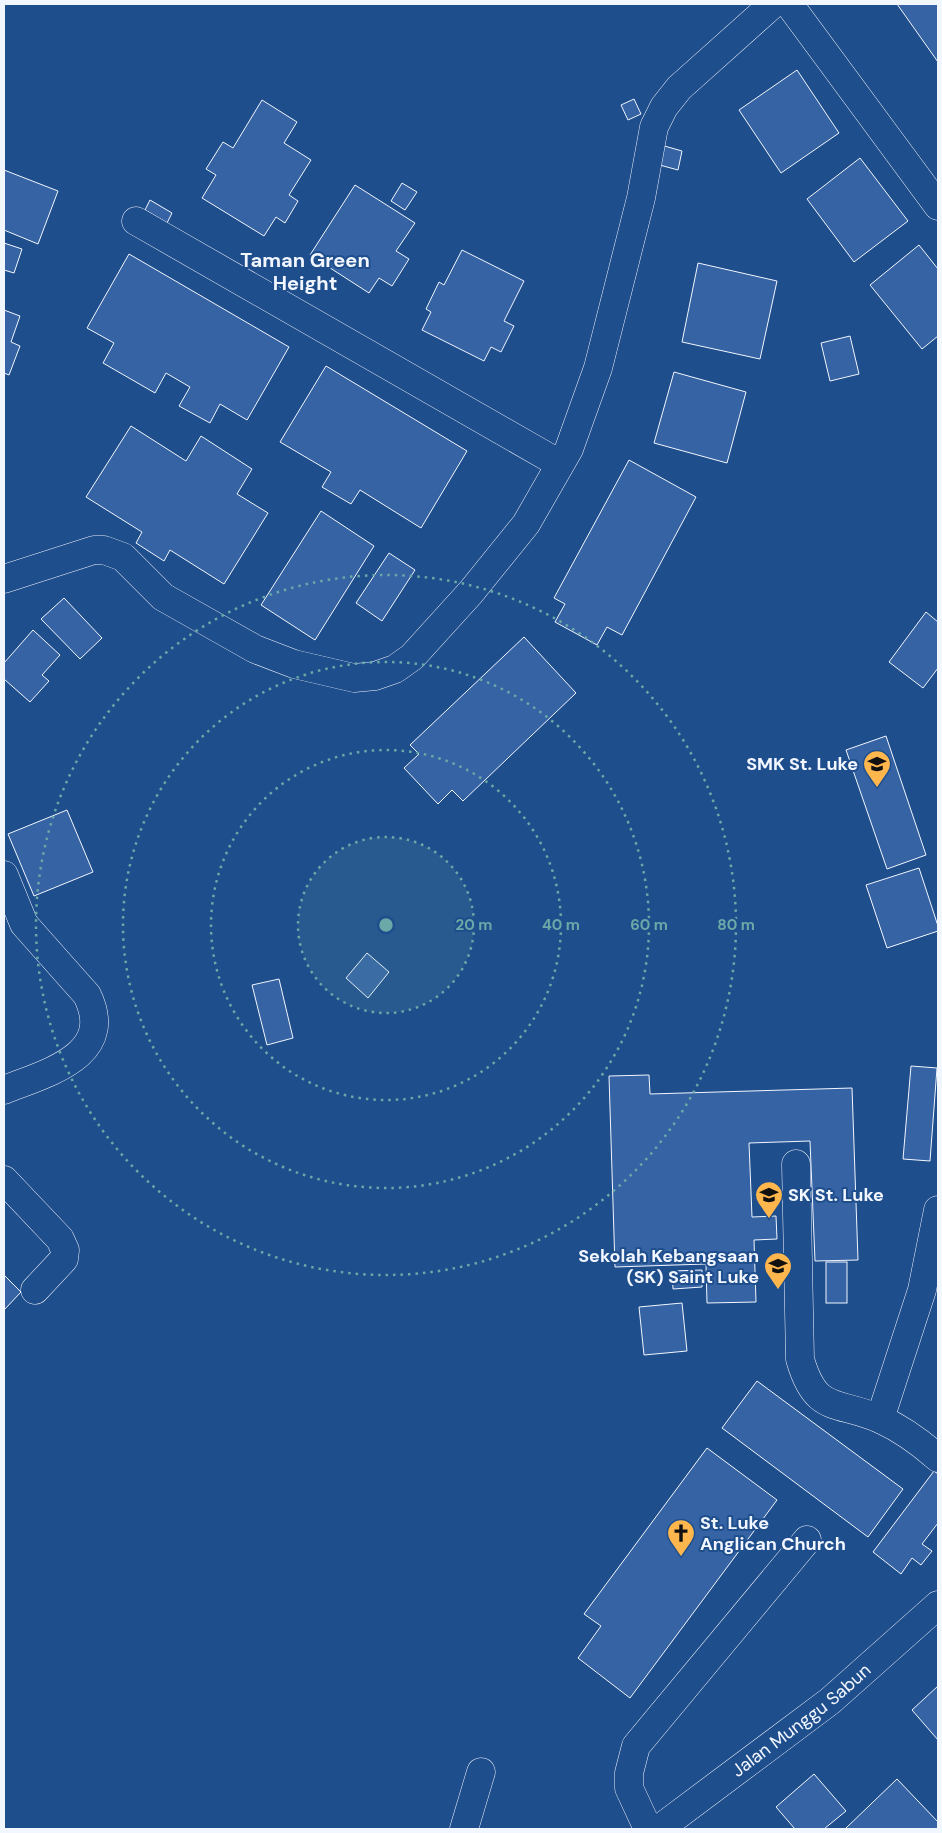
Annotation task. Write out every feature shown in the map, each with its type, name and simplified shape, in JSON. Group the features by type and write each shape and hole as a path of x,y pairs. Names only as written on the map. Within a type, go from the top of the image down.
{"street":[{"path":"4,579 94,550 114,552 123,557 163,597 255,649 294,664 354,678 375,676 395,669 412,657 471,592 526,524 569,449 598,368 642,198 654,127 664,107 679,88 773,4"},
{"path":"788,4 938,206"},
{"path":"136,221 560,464"},
{"path":"4,875 24,924 87,995 93,1007 95,1021 92,1034 86,1046 77,1057 66,1065 4,1090"},
{"path":"796,1164 800,1359 804,1372 814,1391 823,1400 833,1405 880,1419 906,1432 938,1458"},
{"path":"4,1180 60,1239 66,1250 64,1259 35,1290"},
{"path":"880,1419 922,1290 938,1210"},
{"path":"648,1829 629,1788 629,1773 636,1746 807,1540"},
{"name":"Jalan Munggu Sabun","path":"659,1829 830,1701 937,1610"},
{"path":"464,1829 482,1772"}],"building":[{"path":"897,4 938,4 938,62"},
{"path":"797,70 839,133 781,173 739,110"},
{"path":"634,99 641,114 628,120 621,105"},
{"path":"262,100 297,122 284,143 311,160 289,195 298,201 285,223 276,217 264,236 202,198 216,175 206,169 223,142 233,148"},
{"path":"661,145 682,151 678,170 656,164"},
{"path":"860,158 908,221 854,262 807,199"},
{"path":"4,170 58,191 38,244 4,230"},
{"path":"402,183 417,192 405,210 391,201"},
{"path":"355,185 415,223 396,251 409,259 392,286 379,278 369,293 310,255"},
{"path":"150,200 172,213 167,223 145,210"},
{"path":"4,243 22,249 14,273 4,270"},
{"path":"919,245 938,269 938,336 922,349 870,285"},
{"path":"462,250 524,281 504,321 514,326 501,352 491,347 484,361 422,330 431,312 426,309 439,282 444,285"},
{"path":"129,254 289,347 247,420 220,404 210,423 179,406 190,387 166,373 155,393 103,363 114,343 87,328"},
{"path":"698,263 777,281 760,359 682,342"},
{"path":"4,310 20,316 11,342 20,346 9,375 4,373"},
{"path":"850,336 859,374 830,381 821,343"},
{"path":"326,366 467,451 421,528 360,490 351,504 322,487 331,472 280,442"},
{"path":"674,372 746,392 727,463 654,443"},
{"path":"131,426 186,461 201,436 252,469 237,494 268,513 224,584 170,550 164,561 136,543 142,532 86,497"},
{"path":"629,460 696,497 622,635 607,627 597,645 555,622 565,604 554,598"},
{"path":"321,511 374,546 315,640 261,605"},
{"path":"389,553 415,570 382,621 356,603"},
{"path":"64,598 102,638 80,659 41,619"},
{"path":"926,612 938,622 938,668 923,688 889,662"},
{"path":"33,630 60,655 42,675 49,681 30,702 4,679 4,663"},
{"path":"524,637 576,693 463,801 452,790 438,804 404,768 419,754 410,745"},
{"path":"886,736 926,855 887,869 846,750"},
{"path":"67,810 93,872 34,896 8,834"},
{"path":"919,868 938,931 887,948 866,885"},
{"path":"367,953 389,972 368,998 346,978"},
{"path":"279,979 293,1038 267,1045 252,985"},
{"path":"911,1066 937,1068 930,1161 903,1159"},
{"path":"649,1075 650,1094 852,1088 858,1260 815,1261 810,1141 749,1143 752,1217 776,1216 777,1239 754,1240 756,1302 707,1303 706,1264 615,1267 609,1076"},
{"path":"826,1262 847,1262 847,1303 826,1303"},
{"path":"702,1270 702,1287 673,1289 672,1271"},
{"path":"4,1275 21,1292 4,1310"},
{"path":"682,1303 687,1351 644,1355 639,1307"},
{"path":"757,1381 903,1489 868,1537 722,1428"},
{"name":"St. Luke Anglican Church","path":"707,1448 777,1500 630,1698 578,1658 601,1626 584,1614"},
{"path":"934,1471 938,1474 938,1523 922,1544 932,1551 921,1565 912,1558 901,1574 873,1552"},
{"path":"938,1686 938,1740 912,1710"},
{"path":"814,1774 846,1811 824,1829 795,1829 776,1807"},
{"path":"897,1779 938,1822 938,1829 845,1829"}],"place":[{"name":"SMK St. Luke","path":"877,788"},
{"name":"SK St. Luke","path":"769,1219"},
{"name":"Sekolah Kebangsaan (SK) Saint Luke","path":"778,1290"},
{"name":"St. Luke Anglican Church","path":"681,1557"}],"district":[{"name":"Taman Green Height","path":"305,272"}]}
